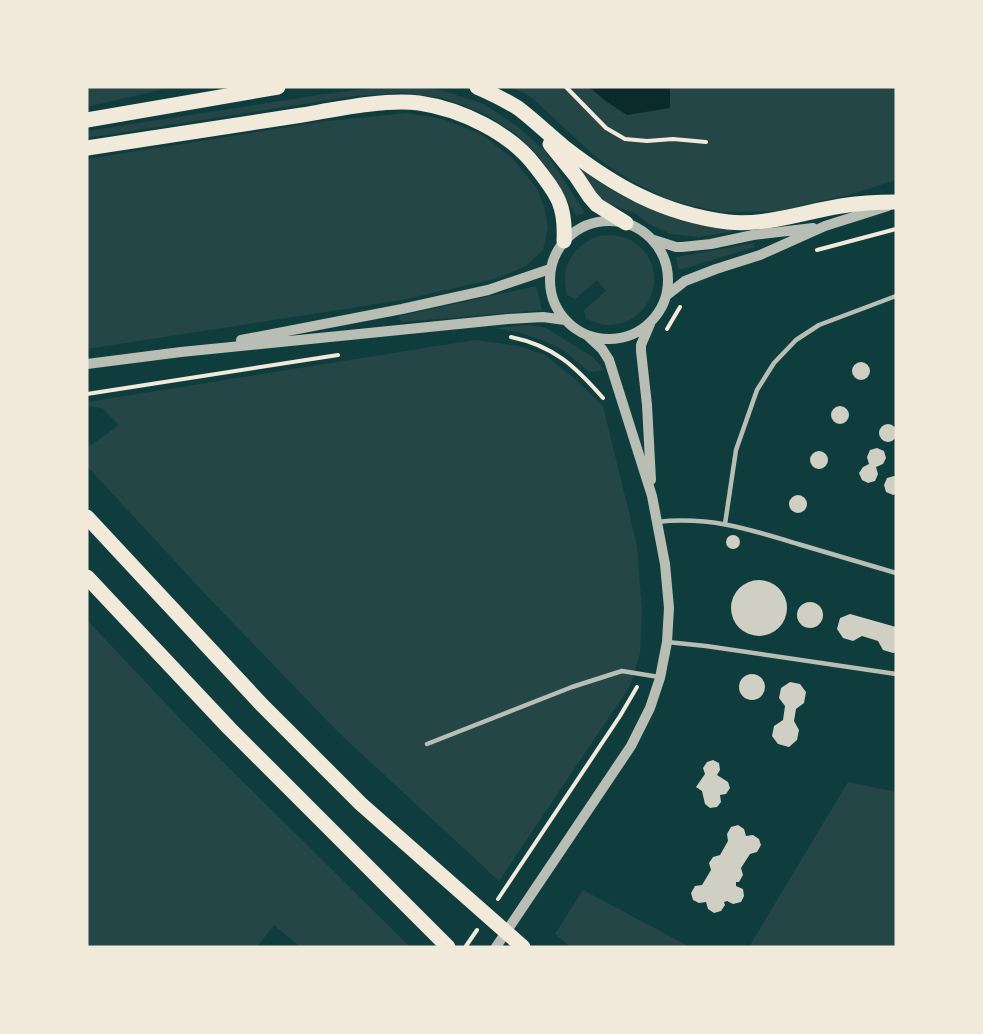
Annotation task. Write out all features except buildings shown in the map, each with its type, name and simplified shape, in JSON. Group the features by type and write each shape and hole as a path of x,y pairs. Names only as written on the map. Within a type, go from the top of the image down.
{"main road":[{"path":"87,120 278,87"},
{"path":"477,87 519,109 563,146 604,176 658,206 729,222 752,222 776,220 841,206 876,202 896,203"},
{"path":"87,148 393,102 440,107 461,113 498,133 513,143 533,162 548,182 561,206 565,224 564,241"},
{"path":"519,109 560,155 590,197 626,223"},
{"path":"87,516 262,705 361,804 523,947"},
{"path":"87,577 229,728 447,947"}],"street":[{"path":"667,295 685,281 760,255 825,226 896,203"},
{"path":"604,220 626,223 641,229 652,239 665,260 669,280 667,295 658,314 650,323 637,333 610,339 587,335 575,329 565,320 556,307 549,284 550,269 564,241 575,231 588,224 604,220"},
{"path":"652,239 682,247 825,226"},
{"path":"181,352 488,290 550,269"},
{"path":"87,364 181,352 508,320 543,317 565,320"},
{"path":"650,323 641,345 641,351 647,405 652,496"},
{"path":"496,947 631,746 650,708 660,678 667,642 669,608 665,564 652,496 609,360 602,349 587,335"}],"lane":[{"path":"725,524 736,450 757,390 774,363 796,340 819,325 896,296"},
{"path":"657,522 699,520 725,524 756,531 896,573"},
{"path":"667,642 896,674"},
{"path":"426,744 572,687 622,671 660,678"}],"path":[{"path":"566,87 606,128 625,139 706,142"},
{"path":"812,252 896,229"},
{"path":"662,335 683,301"},
{"path":"502,336 536,344 573,365 587,379"},
{"path":"87,394 342,354"}],"shaded area":[{"path":"87,87 173,87 87,107"},
{"path":"382,87 441,90 484,104 518,127 546,152 585,213 576,216 539,157 515,133 483,113 443,98 403,93 355,96 87,138 87,131"},
{"path":"512,87 589,87 607,102 670,108 670,87 896,87 896,180 856,193 779,211 721,212 672,201 631,181 597,158 531,97"},
{"path":"589,87 670,87 670,108 627,115"},
{"path":"407,113 443,119 483,135 512,158 536,187 544,206 548,228 543,250 526,266 498,278 403,300 87,349 87,159 327,121"},
{"path":"577,167 614,191 651,209 691,221 732,228 732,231 699,237 671,234 649,224 635,213 601,202"},
{"path":"615,235 628,239 641,247 649,259 654,285 643,309 632,319 606,325 586,319 584,310 606,291 597,280 575,299 567,295 565,273 570,259 586,242 600,236"},
{"path":"754,243 755,247 679,270 676,257"},
{"path":"536,286 542,310 403,322 399,319 400,316"},
{"path":"530,325 546,328 593,357 604,370 593,372 587,370 563,350 542,340 518,332 494,328"},
{"path":"475,340 519,346 545,355 603,406 637,546 642,611 640,653 630,686 499,881 339,733 207,596 87,466 87,448 119,425 103,409 87,405 87,402"},
{"path":"87,620 186,725 410,947 300,947 274,925 257,947 87,947"},
{"path":"848,782 896,792 896,947 749,947"},
{"path":"583,890 690,947 571,947 555,934"}]}
